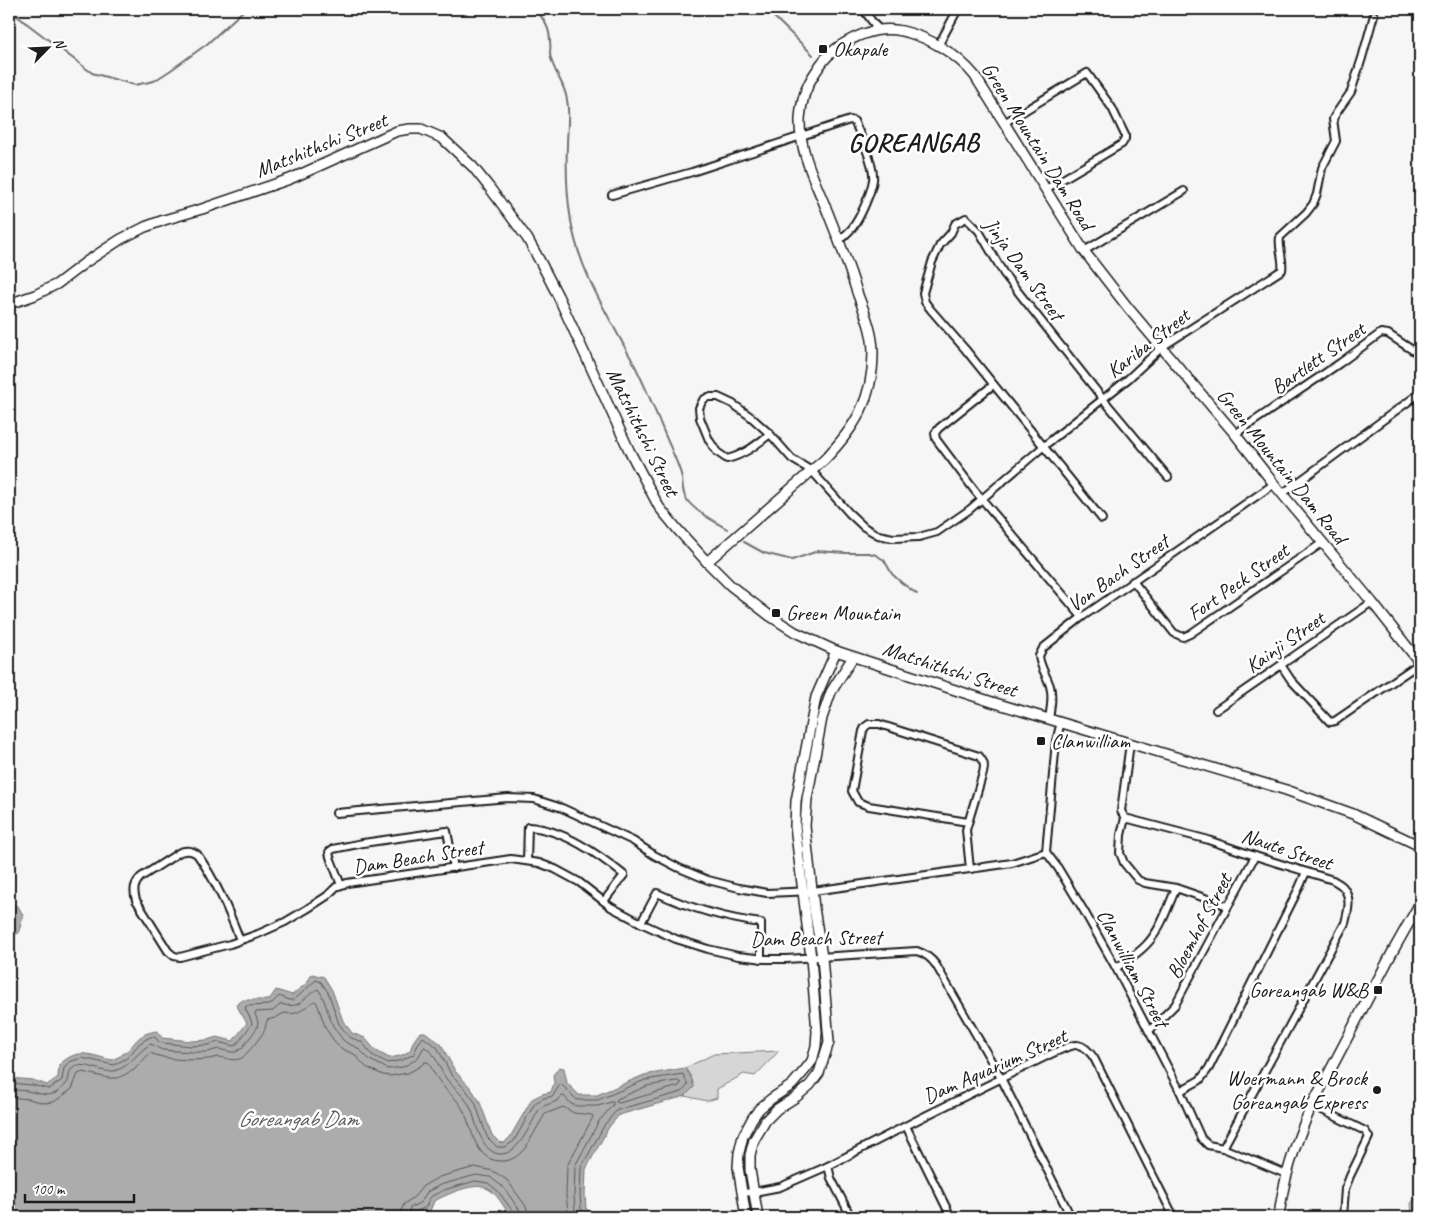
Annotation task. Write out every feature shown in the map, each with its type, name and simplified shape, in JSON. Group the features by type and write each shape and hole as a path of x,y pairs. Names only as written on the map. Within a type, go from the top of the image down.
{"street":[{"path":"863,9 880,30"},
{"path":"938,46 958,9"},
{"name":"Kariba Street","path":"770,434 747,452 727,459 717,452 709,440 698,408 703,400 708,397 718,397 733,404 770,434 792,459 812,471 864,527 878,535 893,538 920,537 937,532 983,499 1044,446 1128,379 1162,347 1282,270 1280,237 1313,204 1322,168 1336,141 1333,120 1351,92 1374,15"},
{"name":"Green Mountain Dam Road","path":"707,562 812,471 839,445 861,414 872,373 873,339 839,241 805,155 800,119 803,98 811,79 832,51 858,36 880,30 897,30 912,34 938,46 957,57 966,65 975,76 1084,251 1420,663"},
{"path":"1004,123 1087,73 1112,108 1125,135 1125,140 1122,144 1046,189"},
{"path":"612,195 692,172 850,120 854,121 864,144 872,171 873,182 864,206 853,226 839,241"},
{"name":"Matshithshi Street","path":"9,304 36,295 57,284 121,239 145,227 290,179 397,132 421,129 434,134 449,144 473,166 527,238 558,296 629,450 659,507 707,562 731,586 770,616 794,632 836,652 992,702 1286,790 1353,814 1420,846"},
{"path":"1084,251 1184,191"},
{"name":"Jinja Dam Street","path":"1102,519 925,302 923,293 932,262 940,245 956,224 966,218 979,230 1004,274 1103,399"},
{"name":"Bartlett Street","path":"1235,434 1381,333 1388,334 1420,355"},
{"path":"993,385 939,428 935,433 936,439 983,499 1082,617"},
{"path":"1282,494 1420,393"},
{"path":"1103,399 1168,477"},
{"name":"Von Bach Street","path":"1050,718 1051,688 1039,656 1043,648 1082,617 1274,484"},
{"name":"Fort Peck Street","path":"1133,581 1174,633 1183,637 1322,543"},
{"name":"Kainji Street","path":"1216,710 1372,602"},
{"path":"746,1217 738,1168 738,1153 743,1136 759,1109 792,1085 812,1061 818,1032 795,826 796,801 816,697 836,652"},
{"path":"758,1217 750,1170 750,1154 754,1140 760,1127 777,1109 810,1085 819,1073 830,1042 822,957 814,908 805,826 807,799 822,718 831,692 853,657"},
{"path":"1281,665 1291,680 1330,722 1335,721 1420,663"},
{"path":"336,813 508,798 534,800 562,808 633,841 679,868 708,880 767,893 813,891 1012,863 1046,852 1056,741 1061,722"},
{"path":"968,822 869,806 858,802 852,791 865,728 869,724 879,724 979,756 984,762 985,767 966,830 970,869"},
{"path":"1130,744 1121,811 1125,818 1121,835 1120,853 1124,864 1138,880 1145,883 1176,888 1228,906"},
{"name":"Naute Street","path":"1125,818 1205,839 1333,880 1343,887 1349,900 1345,923 1223,1148"},
{"path":"527,861 528,827 539,828 577,842 624,875 604,902"},
{"path":"240,940 217,884 198,854 193,851 180,852 141,876 137,881 134,892 136,900 163,943 174,956 180,957 190,955 240,940 258,934 285,922 327,896 336,887 341,885 329,852 332,849 447,831 454,868"},
{"name":"Clanwilliam Street","path":"1046,852 1084,911 1116,968 1180,1091 1201,1138 1208,1145 1223,1148 1286,1174"},
{"name":"Bloemhof Street","path":"1149,1031 1176,1005 1255,856"},
{"name":"Dam Beach Street","path":"341,885 511,859 539,863 555,869 578,882 611,907 641,923 676,939 708,950 761,959 811,958 917,951 924,953 931,958 936,966 1001,1078 1071,1217"},
{"path":"1180,1091 1200,1080 1209,1068 1300,888 1306,872"},
{"path":"1116,968 1146,946 1154,935 1176,888"},
{"path":"641,923 657,893 708,913 761,923 761,959"},
{"path":"1279,1217 1286,1174 1312,1105 1392,951 1420,903"},
{"name":"Dam Aquarium Street","path":"742,1193 780,1187 828,1166 1001,1078 1073,1045 1082,1045 1089,1050 1094,1058 1174,1217"},
{"path":"1312,1105 1365,1131 1369,1137 1345,1189 1342,1217"},
{"path":"906,1126 951,1217"},
{"path":"828,1166 831,1178 851,1217"}],"shaded area":[{"path":"779,1051 755,1076 744,1074 717,1089 717,1098 707,1101 685,1096 694,1087 691,1077 685,1068 714,1054"},
{"path":"1420,1195 1420,1217 1412,1217 1411,1203"}],"water":[{"path":"9,906 18,906 23,915 19,933 12,935 9,939"},
{"name":"Goreangab Dam","path":"312,974 324,977 332,990 343,1021 352,1033 365,1038 375,1050 389,1058 400,1056 410,1051 413,1042 420,1032 425,1032 441,1044 455,1071 479,1100 492,1135 499,1142 504,1143 510,1137 532,1099 551,1092 554,1083 553,1075 559,1067 564,1068 567,1083 579,1095 597,1095 644,1075 685,1068 691,1077 694,1087 685,1096 619,1115 609,1127 586,1169 586,1208 595,1217 511,1217 494,1193 486,1188 474,1187 439,1198 434,1201 430,1211 416,1217 9,1217 9,1078 33,1080 47,1085 58,1077 59,1065 66,1059 78,1054 84,1054 112,1060 122,1055 141,1037 150,1032 157,1031 162,1038 191,1041 217,1037 233,1041 247,1023 236,1005 243,1000 269,1000 276,990 292,995 307,983"}],"waterway":[{"path":"9,10 92,73 135,85 154,81 171,70 207,44 245,9"},
{"path":"535,9 548,28 551,60 566,94 568,106 568,193 571,221 586,273 645,387 678,466 685,498 700,512 727,529"},
{"path":"766,9 813,55"},
{"path":"744,542 764,553 792,560 818,551 869,553 876,555 884,560 892,574 917,594"}],"place":[{"name":"Okapale","path":"823,49"},
{"name":"Green Mountain","path":"776,613"},
{"name":"Clanwilliam","path":"1041,741"},
{"name":"Goreangab W&B","path":"1378,990"},
{"name":"Woermann & Brock Goreangab Express","path":"1377,1090"}],"district":[{"name":"GOREANGAB","path":"914,142"}]}
